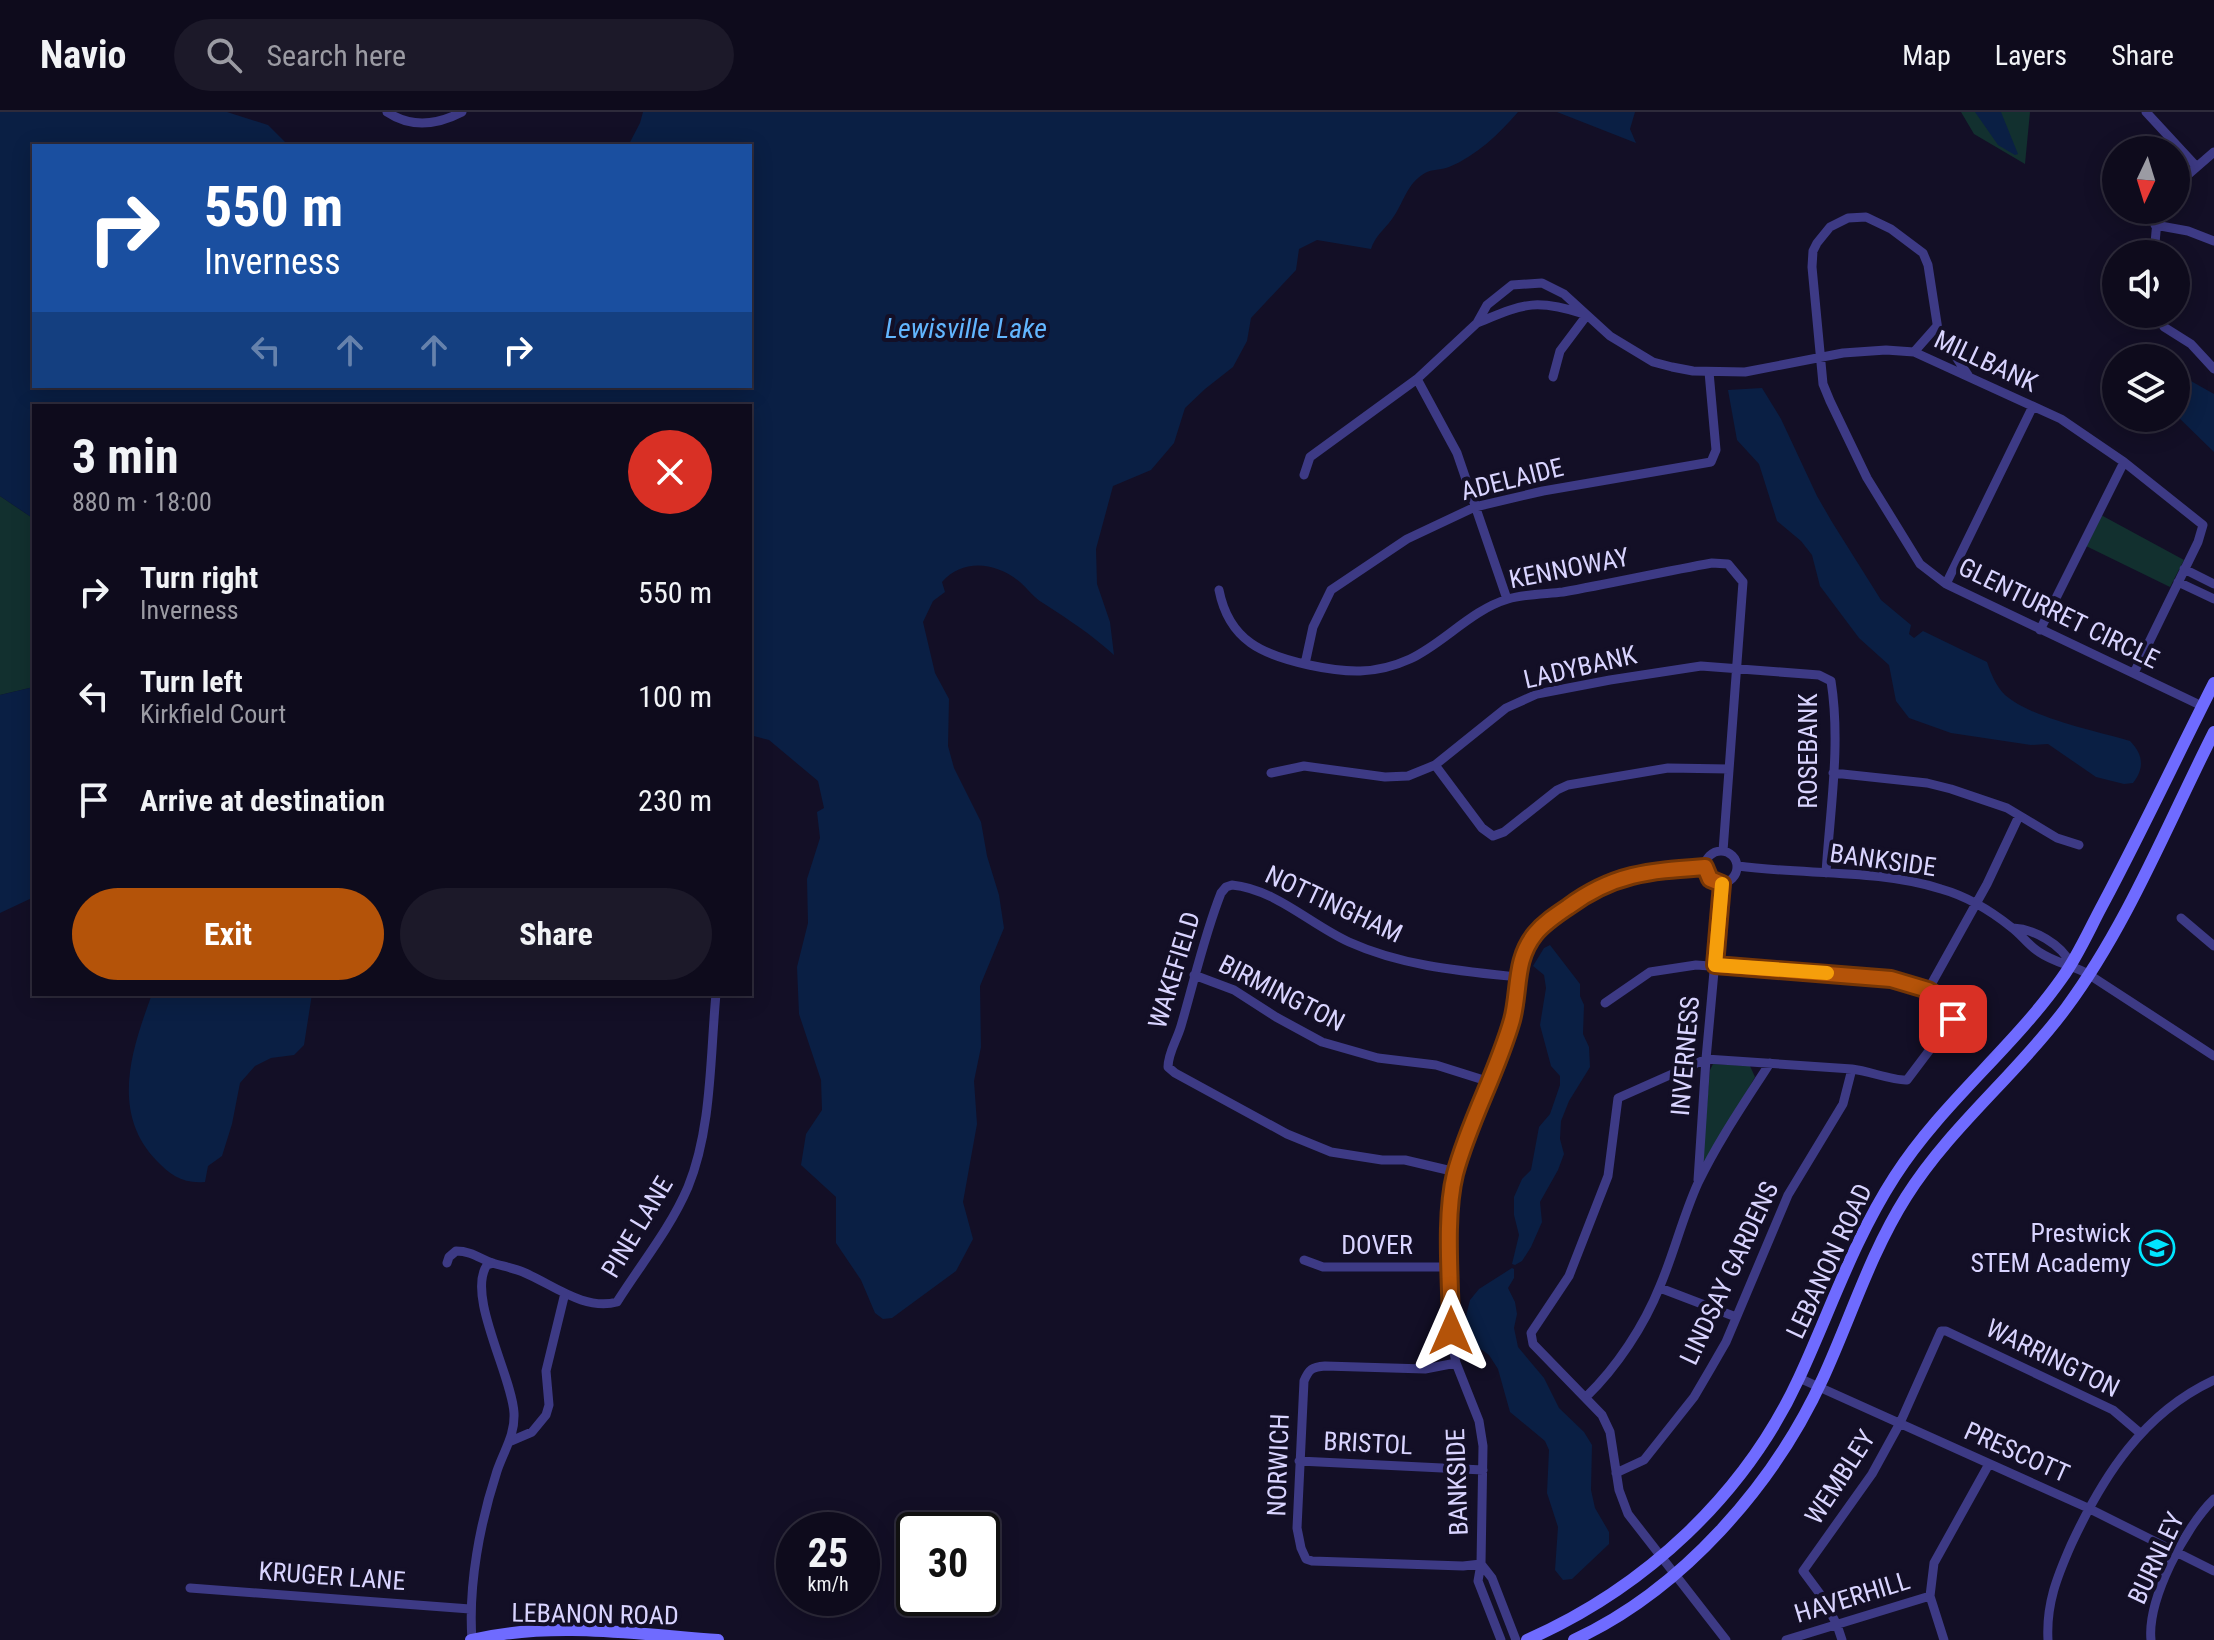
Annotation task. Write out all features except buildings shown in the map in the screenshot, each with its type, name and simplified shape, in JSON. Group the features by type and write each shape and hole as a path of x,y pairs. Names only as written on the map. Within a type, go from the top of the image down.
{"main road":[{"name":"LEBANON ROAD","path":"1527,1640 1608,1598 1661,1558 1697,1525 1735,1482 1774,1427 1799,1378 1845,1266 1896,1175 1930,1127 2032,1018 2071,964 2130,855 2214,683"},
{"name":"LEBANON ROAD","path":"1574,1640 1635,1603 1674,1574 1712,1540 1758,1488 1819,1388 1873,1254 1905,1198 1934,1157 2066,1008 2104,951 2214,732"},
{"name":"LEBANON ROAD","path":"472,1640 509,1632 548,1630 718,1640"}],"street":[{"path":"387,112 411,123 429,124 462,112"},
{"path":"2146,112 2196,166"},
{"path":"2190,172 2214,152"},
{"name":"GLENTURRET CIRCLE","path":"1971,378 1953,356 1937,326 1928,265 1923,253 1874,219 1848,218 1830,227 1813,251 1812,267 1826,392 1870,484 1920,564 1946,584 2202,706"},
{"path":"2154,240 2155,225 2188,231 2214,241"},
{"name":"MILLBANK","path":"1304,475 1310,457 1417,379 1477,323 1487,305 1512,285 1542,283 1564,294 1610,336 1653,362 1672,367 1709,372 1745,372 1820,357 1877,350 1914,352 2061,419 2189,512 2203,525 2184,569"},
{"name":"MILLBANK","path":"1477,323 1535,303 1561,306 1587,315"},
{"path":"1553,377 1560,351 1587,315"},
{"path":"1914,352 1937,326"},
{"path":"2166,328 2191,344 2214,369"},
{"name":"ADELAIDE","path":"1305,664 1313,627 1331,590 1407,539 1475,507 1543,491 1711,462 1716,450 1709,372"},
{"path":"1417,379 1457,453 1507,599"},
{"path":"1946,584 2033,406"},
{"path":"2040,630 2124,462"},
{"name":"KENNOWAY","path":"1219,590 1227,616 1245,639 1278,658 1342,672 1365,673 1413,658 1465,622 1507,599 1712,563 1728,564 1743,582 1736,669"},
{"path":"2134,673 2184,569 2214,584"},
{"path":"2178,582 2214,599"},
{"name":"LADYBANK","path":"1271,773 1304,766 1385,777 1408,776 1435,765 1506,708 1537,694 1680,668 1701,666 1819,675 1827,679"},
{"path":"1723,851 1736,669"},
{"name":"ROSEBANK","path":"1826,873 1833,773 1832,690 1831,681 1827,679"},
{"path":"1435,765 1482,828 1493,836 1504,832 1557,790 1568,785 1668,768 1729,769"},
{"path":"1833,773 1927,783 1980,798 2007,808 2057,838 2079,845"},
{"path":"1928,990 2019,816"},
{"path":"1723,851 1734,856 1738,866 1734,878 1722,884 1710,879 1705,867 1710,855 1723,851"},
{"name":"BANKSIDE","path":"1738,866 1911,882 1940,888 1976,903 2013,928 2049,959 2071,964 2214,1056"},
{"name":"BANKSIDE","path":"1501,1640 1478,1581 1483,1470 1479,1421 1456,1363 1452,1342 1450,1215 1456,1172 1512,1020 1523,955 1534,935 1544,924 1592,891 1614,880 1649,870 1705,867"},
{"name":"INVERNESS","path":"1698,1183 1722,884"},
{"name":"NOTTINGHAM","path":"1226,887 1238,886 1279,901 1348,941 1414,964 1518,977"},
{"name":"WAKEFIELD","path":"1226,887 1219,899 1194,975 1168,1067 1287,1134 1331,1152 1382,1160 1405,1160 1456,1172"},
{"path":"2181,918 2214,946"},
{"path":"1605,1003 1650,972 1680,966 1715,965 1867,976 1904,982 1928,990 1949,1003 1955,1011 1953,1019 1907,1080 1852,1069 1706,1059 1618,1098 1608,1176 1569,1276 1531,1333 1531,1340 1537,1348 1602,1415 1610,1432 1621,1498 1628,1514 1726,1640"},
{"name":"BIRMINGTON","path":"1194,975 1234,990 1322,1042 1378,1058 1436,1065 1490,1082"},
{"name":"PINE LANE","path":"447,1263 449,1257 459,1250 470,1252 523,1272 565,1293 604,1306 617,1302 680,1203 697,1162 704,1127 716,996"},
{"name":"INVERNESS","path":"1586,1397 1603,1381 1636,1334 1660,1288 1698,1183 1737,1113 1770,1063"},
{"name":"LINDSAY GARDENS","path":"1616,1473 1644,1460 1700,1388 1726,1342 1788,1195 1843,1104 1852,1069"},
{"name":"DOVER","path":"1304,1260 1323,1267 1451,1267"},
{"path":"472,1640 470,1609 489,1503 497,1470 511,1441 512,1402 481,1288 483,1271 493,1263"},
{"path":"1660,1288 1736,1317"},
{"path":"511,1441 532,1432 546,1415 549,1405 546,1371 565,1293"},
{"name":"WEMBLEY","path":"1842,1640 1837,1625 1803,1571 1872,1474 1900,1423 1941,1331"},
{"name":"WARRINGTON","path":"1941,1331 2113,1410 2140,1433"},
{"name":"NORWICH","path":"1456,1363 1425,1369 1325,1366 1313,1367 1308,1371 1304,1381 1297,1520 1306,1559 1323,1562 1481,1564"},
{"name":"PRESCOTT","path":"1799,1378 2088,1508 2214,1571"},
{"path":"2048,1640 2048,1613 2053,1586 2088,1508 2122,1454 2140,1433 2184,1396 2214,1380"},
{"name":"BRISTOL","path":"1299,1461 1483,1470"},
{"path":"1944,1640 1930,1596 1934,1563 1989,1464"},
{"name":"BURNLEY","path":"2151,1640 2154,1602 2193,1523 2214,1499"},
{"name":"BANKSIDE","path":"1481,1564 1492,1578 1516,1640"},
{"name":"KRUGER LANE","path":"190,1588 470,1609"},
{"name":"HAVERHILL","path":"1786,1640 1930,1596"}],"green space":[{"path":"1961,112 2030,112 2025,164 1974,134"},
{"path":"0,496 32,518 32,687 0,695"},
{"path":"2101,515 2184,560 2170,587 2086,546"},
{"path":"1713,1064 1750,1066 1755,1077 1708,1159 1702,1163 1710,1070"}],"water":[{"name":"Lewisville Lake","path":"0,112 227,112 268,125 287,144 32,144 32,388 752,388 752,144 629,144 643,112 1518,112 1478,151 1449,167 1419,177 1371,249 1317,240 1299,249 1296,270 1251,318 1247,341 1233,367 1185,408 1174,443 1151,470 1113,486 1096,549 1097,584 1110,622 1114,655 1001,570 970,566 950,574 942,582 945,592 933,601 923,622 935,673 949,699 948,746 954,768 981,822 1004,928 980,986 981,1047 974,1081 977,1124 963,1202 973,1239 956,1271 892,1318 883,1319 875,1313 861,1280 836,1243 836,1197 801,1165 806,1134 822,1110 821,1080 799,1014 797,967 808,923 807,879 820,838 817,812 824,808 818,781 769,740 752,736 752,404 32,404 32,518 0,496"},
{"path":"1557,112 1635,112 1630,129 1636,143"},
{"path":"1975,112 2001,112 2018,154 1998,145"},
{"path":"2190,380 2214,394 2214,452 2190,429"},
{"path":"1762,388 1781,419 1832,522 1881,600 1911,625 1909,634 1914,638 1923,631 1987,662 1994,680 2005,695 2016,703 2064,723 2130,741 2141,761 2133,783 2124,784 2096,777 2048,744 2031,745 1951,733 1909,718 1896,701 1889,665 1859,638 1820,586 1812,555 1777,521 1759,464 1737,440 1728,390"},
{"path":"32,687 32,898 0,913 0,695"},
{"path":"1550,945 1580,984 1584,1005 1583,1034 1589,1047 1590,1067 1569,1101 1561,1121 1560,1139 1564,1154 1540,1202 1542,1222 1531,1247 1522,1261 1515,1265 1512,1264 1519,1235 1514,1197 1522,1179 1531,1170 1539,1127 1550,1114 1560,1085 1560,1076 1551,1066 1540,1025 1546,988 1544,975 1533,966 1544,948"},
{"path":"151,996 312,996 304,1045 294,1055 271,1058 255,1066 240,1083 222,1156 208,1166 205,1182 184,1180 166,1170 142,1141 133,1121 129,1100 129,1079 138,1036"},
{"path":"1512,1268 1514,1278 1508,1288 1515,1302 1517,1314 1514,1328 1518,1347 1544,1378 1559,1408 1584,1432 1592,1445 1591,1490 1595,1508 1609,1532 1609,1544 1572,1579 1563,1580 1555,1570 1558,1527 1547,1493 1549,1450 1545,1441 1510,1412 1498,1369 1469,1332 1466,1316 1470,1300 1479,1289"}],"slow traffic":[{"path":"1722,884 1715,965 1827,973"}],"place":[{"name":"Prestwick STEM Academy","path":"2157,1248"}],"route":[{"path":"1451,1331 1450,1215 1456,1172 1512,1020 1523,955 1544,924 1581,897 1603,885 1649,870 1705,867 1710,879 1722,884 1715,965 1867,976 1918,985 1949,1003 1955,1011 1953,1019"}]}
